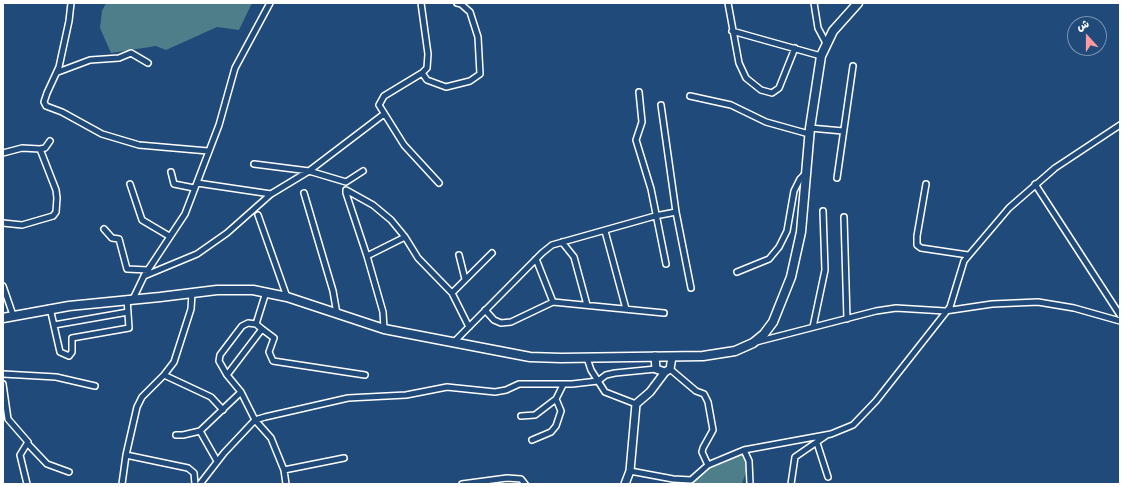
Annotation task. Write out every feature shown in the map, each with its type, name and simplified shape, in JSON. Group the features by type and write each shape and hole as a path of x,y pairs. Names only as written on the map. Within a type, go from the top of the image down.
{"main road":[{"path":"3,318 50,308 234,290 266,292 287,297 384,329 453,343 530,356 587,358 672,357 721,354 735,351 753,343 764,334 773,322 791,277 801,232 810,131 821,56 826,43 838,23 858,3"}],"street":[{"path":"71,3 70,21 58,72 44,102 46,106 62,112 102,134 139,144 208,151"},
{"path":"50,308 60,352 69,356 72,352 72,338 129,328 128,312 130,299 169,236 185,214 219,125 235,68 270,3"},
{"path":"421,3 429,62 427,68 422,73 384,96 379,105 404,145 439,183"},
{"path":"422,73 427,80 446,87 470,81 480,74 478,37 470,12 461,4 457,3"},
{"path":"728,3 735,51 742,71 753,85 769,93 774,92 779,88 795,48"},
{"path":"814,3 818,28 826,43"},
{"path":"732,31 821,56"},
{"path":"58,72 90,60 118,58 131,53 148,63"},
{"path":"837,178 853,66"},
{"path":"638,92 642,122 636,140 648,177 666,264"},
{"path":"690,96 731,104 766,122 810,131 843,131"},
{"path":"661,105 676,212 691,288"},
{"path":"144,276 197,254 227,232 271,194 309,171 384,114"},
{"path":"630,471 673,482 691,480 708,465 744,450 827,435 848,428 858,420 896,375 952,303 962,265 1009,208 1035,184 1071,157 1120,126"},
{"path":"3,153 22,148 45,148 50,141"},
{"path":"3,223 14,225 33,223 53,216 56,212 56,190 40,149"},
{"path":"254,164 309,171 346,182 363,171"},
{"path":"171,172 174,184 194,188"},
{"path":"737,272 769,259 779,247 787,231 796,185 806,172"},
{"path":"197,182 271,194"},
{"path":"130,184 142,220 169,236"},
{"path":"926,184 917,236 917,245 921,248 968,256"},
{"path":"1035,184 1120,315"},
{"path":"384,329 382,312 367,256 346,190 373,205 391,220 405,237 418,258 452,293 469,327"},
{"path":"304,192 333,291 337,314"},
{"path":"814,327 825,270 823,211"},
{"path":"453,343 547,248 562,242 655,216 676,212"},
{"path":"258,215 287,297"},
{"path":"844,217 847,319"},
{"path":"104,229 112,238 119,239 127,269 148,270"},
{"path":"605,231 626,310"},
{"path":"367,256 405,237"},
{"path":"562,242 574,257 587,305"},
{"path":"452,293 492,253"},
{"path":"459,255 465,279"},
{"path":"536,259 553,302"},
{"path":"3,286 13,315"},
{"path":"256,324 266,292"},
{"path":"122,484 134,418 142,397 164,375 176,357 191,309 192,294"},
{"path":"485,310 494,320 501,323 506,323 553,302 664,313"},
{"path":"753,343 896,308 946,311 992,304 1038,302 1074,308 1120,321"},
{"path":"54,324 128,312"},
{"path":"284,483 284,470 271,438 255,420 242,392 227,375 219,361 220,355 242,326 248,323 256,324 274,338 269,352 274,361 365,375"},
{"path":"227,375 262,329"},
{"path":"656,356 656,369"},
{"path":"625,484 630,471 636,404 650,392 667,370 672,357"},
{"path":"587,358 591,370 605,392 609,395 636,404"},
{"path":"200,484 217,461 255,420 348,398 406,395 447,387 495,392 525,384 563,385 598,381 606,375 615,372 656,369 667,370 696,391 704,394 708,402 713,430 702,452 708,465"},
{"path":"3,374 56,378 95,386"},
{"path":"164,375 211,397 222,410"},
{"path":"3,384 8,419 25,437 28,444 47,464 69,472"},
{"path":"521,416 535,415 556,399 563,385"},
{"path":"176,435 200,431 242,392"},
{"path":"532,440 551,432 556,426 561,411 556,399"},
{"path":"200,431 217,461"},
{"path":"791,484 795,457 827,435"},
{"path":"817,443 828,477"},
{"path":"27,484 20,454 28,444"},
{"path":"744,450 749,461 750,484"},
{"path":"126,456 188,468 194,473 195,484"},
{"path":"284,470 344,458"},
{"path":"462,484 506,478 521,480 525,484"}],"green space":[{"path":"106,3 252,3 239,30 217,27 166,50 156,46 111,53 100,28 102,11"},
{"path":"743,452 748,466 742,484 691,484 708,468"}]}
